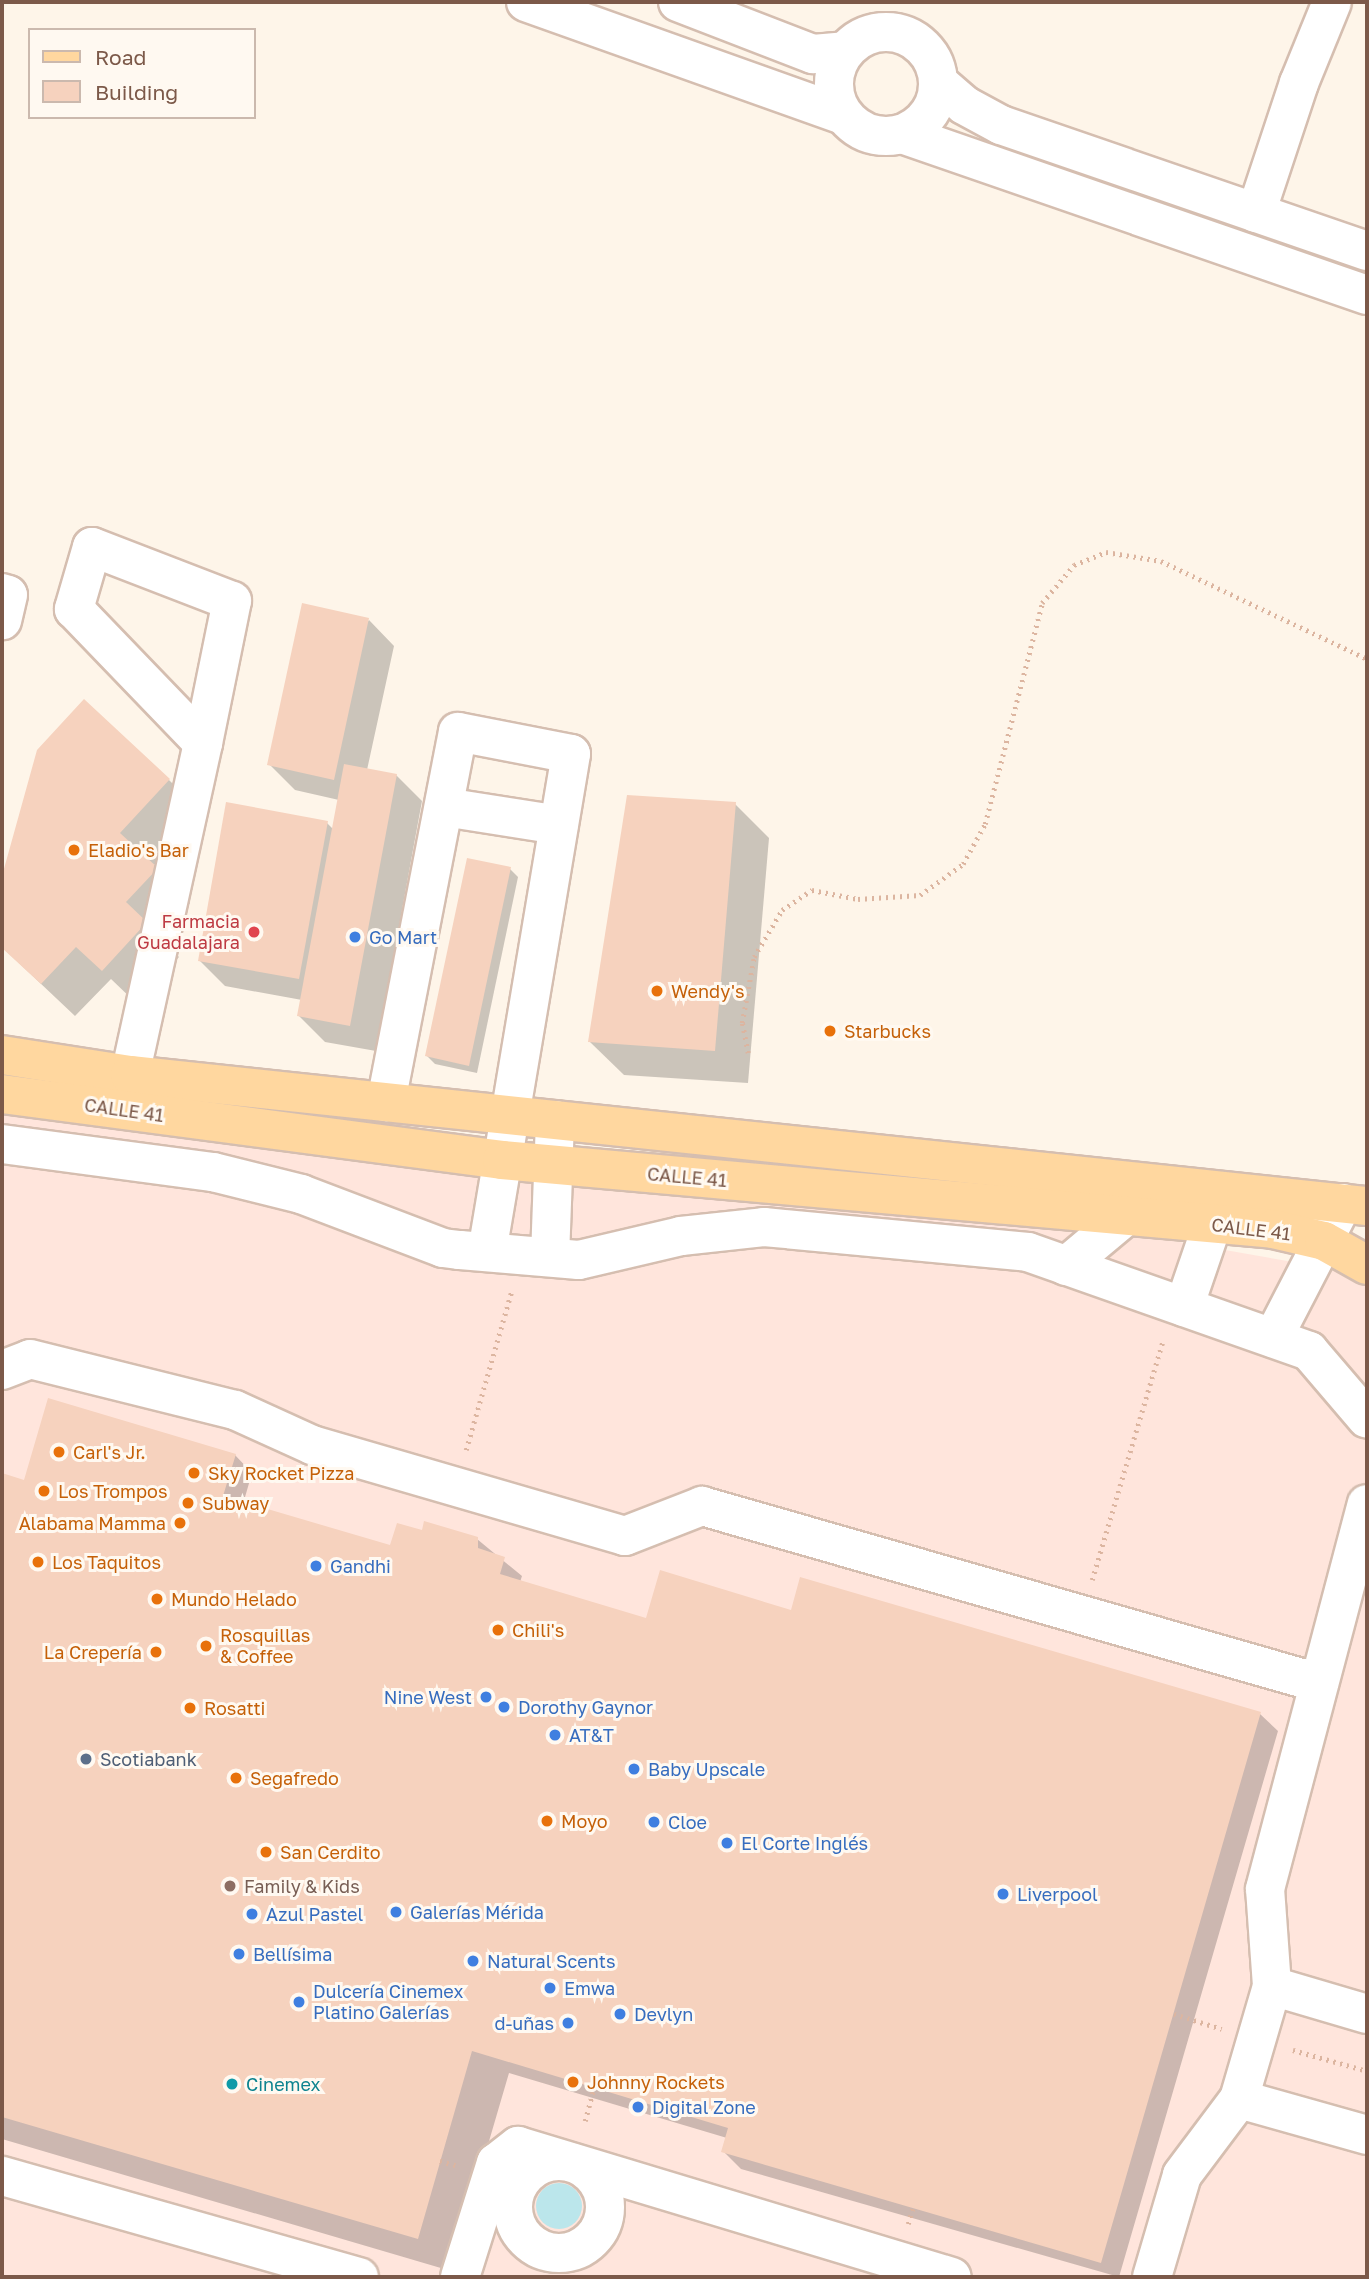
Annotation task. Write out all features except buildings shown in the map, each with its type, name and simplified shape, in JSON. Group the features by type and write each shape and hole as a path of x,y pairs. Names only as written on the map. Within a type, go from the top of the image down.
{"main road":[{"name":"CALLE 41","path":"2,1055 130,1075 1165,1184 1273,1229 1324,1241 1367,1265"},
{"name":"CALLE 41","path":"2,1094 502,1160 1126,1216 1218,1207 1355,1204"}],"street":[{"path":"526,2 844,115 870,134 902,134 1367,295"},
{"path":"678,2 813,54 845,51 876,33 903,36 925,50 939,83 964,105 1000,125 1367,251"},
{"path":"1256,213 1298,83 1332,2"},
{"path":"844,115 834,83 845,51"},
{"path":"902,134 929,115 939,83"},
{"path":"130,1075 203,743 232,601 92,547 74,609 203,743"},
{"path":"2,593 8,595 2,620"},
{"path":"386,1102 458,732 571,754 487,1252"},
{"path":"444,807 559,825"},
{"path":"550,1257 555,1120"},
{"path":"2,1144 213,1172 301,1194 443,1248 579,1260 681,1236 764,1227 1028,1252 1066,1266 1176,1316 1273,1338 1308,1351 1367,1419"},
{"path":"1066,1266 1165,1184"},
{"path":"1273,1338 1324,1241 1355,1204"},
{"path":"1176,1316 1218,1207"},
{"path":"2,1370 30,1359 235,1410 312,1444 625,1536 702,1506 1320,1683"},
{"path":"1152,2277 1182,2175 1240,2099 1272,1986 1265,1889 1367,1504"},
{"path":"1272,1986 1367,2014"},
{"path":"1240,2099 1367,2135"},
{"path":"460,2277 496,2163 518,2146 952,2277"},
{"path":"572,2163 596,2179 603,2192 604,2215 597,2235 586,2245 560,2254 536,2248 517,2227 513,2213 519,2183 541,2164 572,2163"},
{"path":"2,2176 359,2277"},
{"path":"604,2215 667,2192"}],"path":[{"path":"748,1053 743,1023 754,957 782,909 812,890 858,898 920,895 963,864 985,824 1042,603 1074,565 1106,552 1161,561 1367,659"},
{"path":"465,1454 515,1279"},
{"path":"1088,1591 1176,1316"},
{"path":"1174,2014 1228,2031"},
{"path":"1285,2048 1367,2071"},
{"path":"585,2121 594,2088"},
{"path":"910,2220 913,2208"}],"shaded area":[{"path":"2,1113 457,1175 1083,1225 1367,1275 1367,2277 2,2277"}],"water":[{"path":"559,2183 575,2190 582,2206 575,2222 559,2229 543,2222 536,2206 543,2190"}],"place":[{"name":"Eladio's Bar","path":"74,850"},
{"name":"Farmacia Guadalajara","path":"254,932"},
{"name":"Go Mart","path":"355,937"},
{"name":"Wendy's","path":"657,991"},
{"name":"Starbucks","path":"830,1031"},
{"name":"Carl's Jr.","path":"59,1452"},
{"name":"Sky Rocket Pizza","path":"194,1473"},
{"name":"Los Trompos","path":"44,1491"},
{"name":"Subway","path":"188,1503"},
{"name":"Alabama Mamma","path":"180,1523"},
{"name":"Los Taquitos","path":"38,1562"},
{"name":"Gandhi","path":"316,1566"},
{"name":"Mundo Helado","path":"157,1599"},
{"name":"Chili's","path":"498,1630"},
{"name":"Rosquillas & Coffee","path":"206,1646"},
{"name":"La Crepería","path":"156,1652"},
{"name":"Nine West","path":"486,1697"},
{"name":"Dorothy Gaynor","path":"504,1707"},
{"name":"Rosatti","path":"190,1708"},
{"name":"AT&T","path":"555,1735"},
{"name":"Scotiabank","path":"86,1759"},
{"name":"Baby Upscale","path":"634,1769"},
{"name":"Segafredo","path":"236,1778"},
{"name":"Moyo","path":"547,1821"},
{"name":"Cloe","path":"654,1822"},
{"name":"El Corte Inglés","path":"727,1843"},
{"name":"San Cerdito","path":"266,1852"},
{"name":"Family & Kids","path":"230,1886"},
{"name":"Liverpool","path":"1003,1894"},
{"name":"Galerías Mérida","path":"396,1912"},
{"name":"Azul Pastel","path":"252,1914"},
{"name":"Bellísima","path":"239,1954"},
{"name":"Natural Scents","path":"473,1961"},
{"name":"Emwa","path":"550,1988"},
{"name":"Dulcería Cinemex Platino Galerías","path":"299,2002"},
{"name":"Devlyn","path":"620,2014"},
{"name":"d-uñas","path":"568,2023"},
{"name":"Johnny Rockets","path":"573,2082"},
{"name":"Cinemex","path":"232,2084"},
{"name":"Digital Zone","path":"638,2107"}]}
